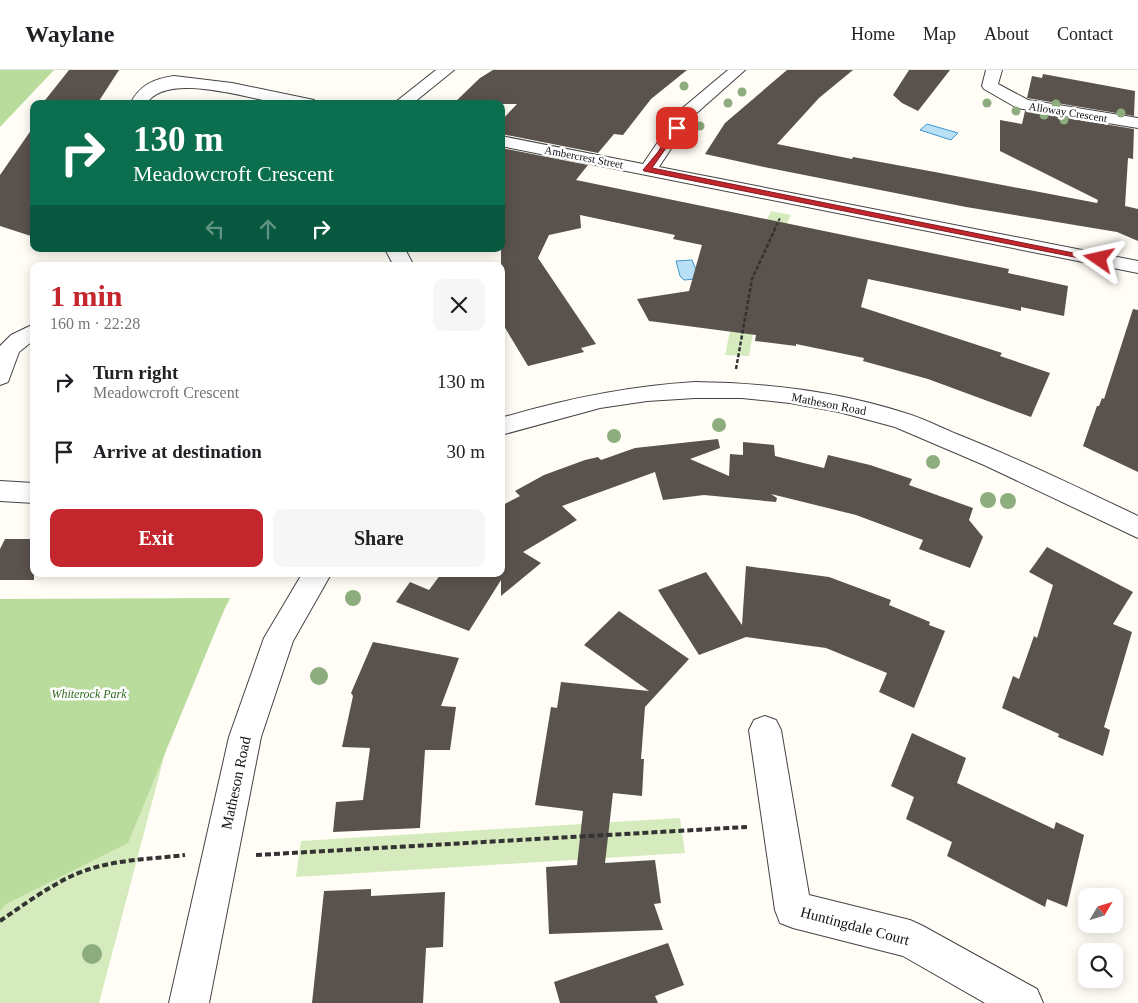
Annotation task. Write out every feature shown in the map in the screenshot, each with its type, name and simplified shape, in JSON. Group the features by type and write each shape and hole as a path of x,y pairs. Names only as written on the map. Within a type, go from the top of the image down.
{"street":[{"path":"406,100 446,70"},
{"path":"647,170 661,153 684,115 737,70"},
{"name":"Alloway Crescent","path":"994,70 990,86 1023,104 1138,123"},
{"path":"141,100 149,89 159,84 186,80 288,100"},
{"name":"Ambercrest Street","path":"505,143 1138,267"},
{"path":"0,377 6,352 21,337 30,333"},
{"name":"Matheson Road","path":"505,426 585,402 646,392 697,388 738,389 806,398 891,417 984,454 1138,528"},
{"path":"0,491 30,492"},
{"name":"Matheson Road","path":"189,1003 245,737 279,638 314,577"},
{"name":"Huntingdale Court","path":"765,730 793,910 910,939 1023,1003"}],"path":[{"path":"738,389 735,362 752,279 789,198"},
{"path":"256,855 780,825"},
{"path":"0,921 44,892 88,869 132,859 146,860 184,855"}],"green space":[{"path":"0,70 54,70 0,127"},
{"path":"771,211 791,215 764,272 749,356 725,355 743,269"},
{"name":"Whiterock Park","path":"229,598 128,843 6,904 0,911 0,599"},
{"name":"Whiterock Park","path":"231,598 206,642 185,690 168,742 99,1003 0,1003 0,602"},
{"path":"680,818 685,853 296,877 301,841"}],"water":[{"path":"927,124 958,133 951,140 920,130"},
{"path":"692,260 697,272 696,279 684,280 680,276 676,261"}],"building":[{"path":"69,70 119,70 100,100 45,100"},
{"path":"493,70 687,70 651,99 623,135 614,134 598,153 505,135 505,117 517,104 505,104 505,100 457,100 480,78"},
{"path":"787,70 853,70 819,98 777,144 1097,203 1098,200 1000,151 1000,120 1022,124 1025,111 1134,129 1133,159 1128,158 1125,206 1138,209 1138,241 1117,232 966,207 705,154 725,123"},
{"path":"909,70 950,70 918,111 902,103 893,95"},
{"path":"1043,74 1135,91 1134,116 1027,98 1032,76 1042,78"},
{"path":"30,132 30,236 0,226 0,175"},
{"path":"505,149 588,165 576,180 1009,269 1008,273 1068,286 1064,316 1021,307 1021,311 868,279 861,307 1002,353 1000,356 1050,373 1031,417 928,379 863,361 864,358 796,344 796,346 755,341 756,335 649,321 637,299 689,291 702,245 673,239 675,235 580,215 581,228 549,235 538,258 596,344 581,348 584,352 528,366 505,328 505,262 501,262 501,252 505,252"},
{"path":"1133,309 1138,310 1138,472 1083,446 1097,406 1099,406 1102,398 1104,399"},
{"path":"718,439 720,448 690,459 729,476 730,454 743,455 743,442 774,445 775,456 824,468 828,455 870,465 912,479 909,485 973,508 969,520 983,537 970,568 919,549 923,540 856,515 771,494 777,498 776,502 704,495 663,500 655,472 562,506 577,520 523,552 541,563 501,596 501,580 469,631 396,602 410,582 429,590 439,577 505,577 505,504 520,496 515,491 544,475 585,460 598,457 601,460 635,448"},
{"path":"5,539 30,539 30,577 34,577 34,580 0,580 0,549"},
{"path":"1047,547 1133,592 1113,624 1132,632 1104,727 1110,730 1103,756 1058,737 1059,734 1002,708 1013,676 1019,679 1034,636 1037,638 1053,585 1029,572"},
{"path":"746,566 829,577 891,600 889,605 930,622 929,625 945,631 914,708 879,692 887,673 826,648 746,637 699,655 658,590 706,572 742,625"},
{"path":"619,611 689,659 645,707 641,759 644,759 642,796 613,793 605,863 655,860 661,903 654,904 663,930 549,934 546,867 577,865 583,811 535,805 551,707 557,708 561,682 649,691 584,645"},
{"path":"373,642 459,658 441,706 456,707 450,750 425,750 420,828 333,832 336,802 363,800 370,748 342,747 353,696 351,693"},
{"path":"912,733 966,758 957,783 1054,829 1056,822 1084,835 1067,907 1047,899 1045,907 947,856 952,842 906,819 914,797 891,786"},
{"path":"371,889 371,896 445,892 443,947 426,948 423,1003 312,1003 324,891"},
{"path":"668,943 684,985 655,996 658,1003 560,1003 554,982"}],"route":[{"path":"677,128 661,153 647,170 1099,259"}]}
